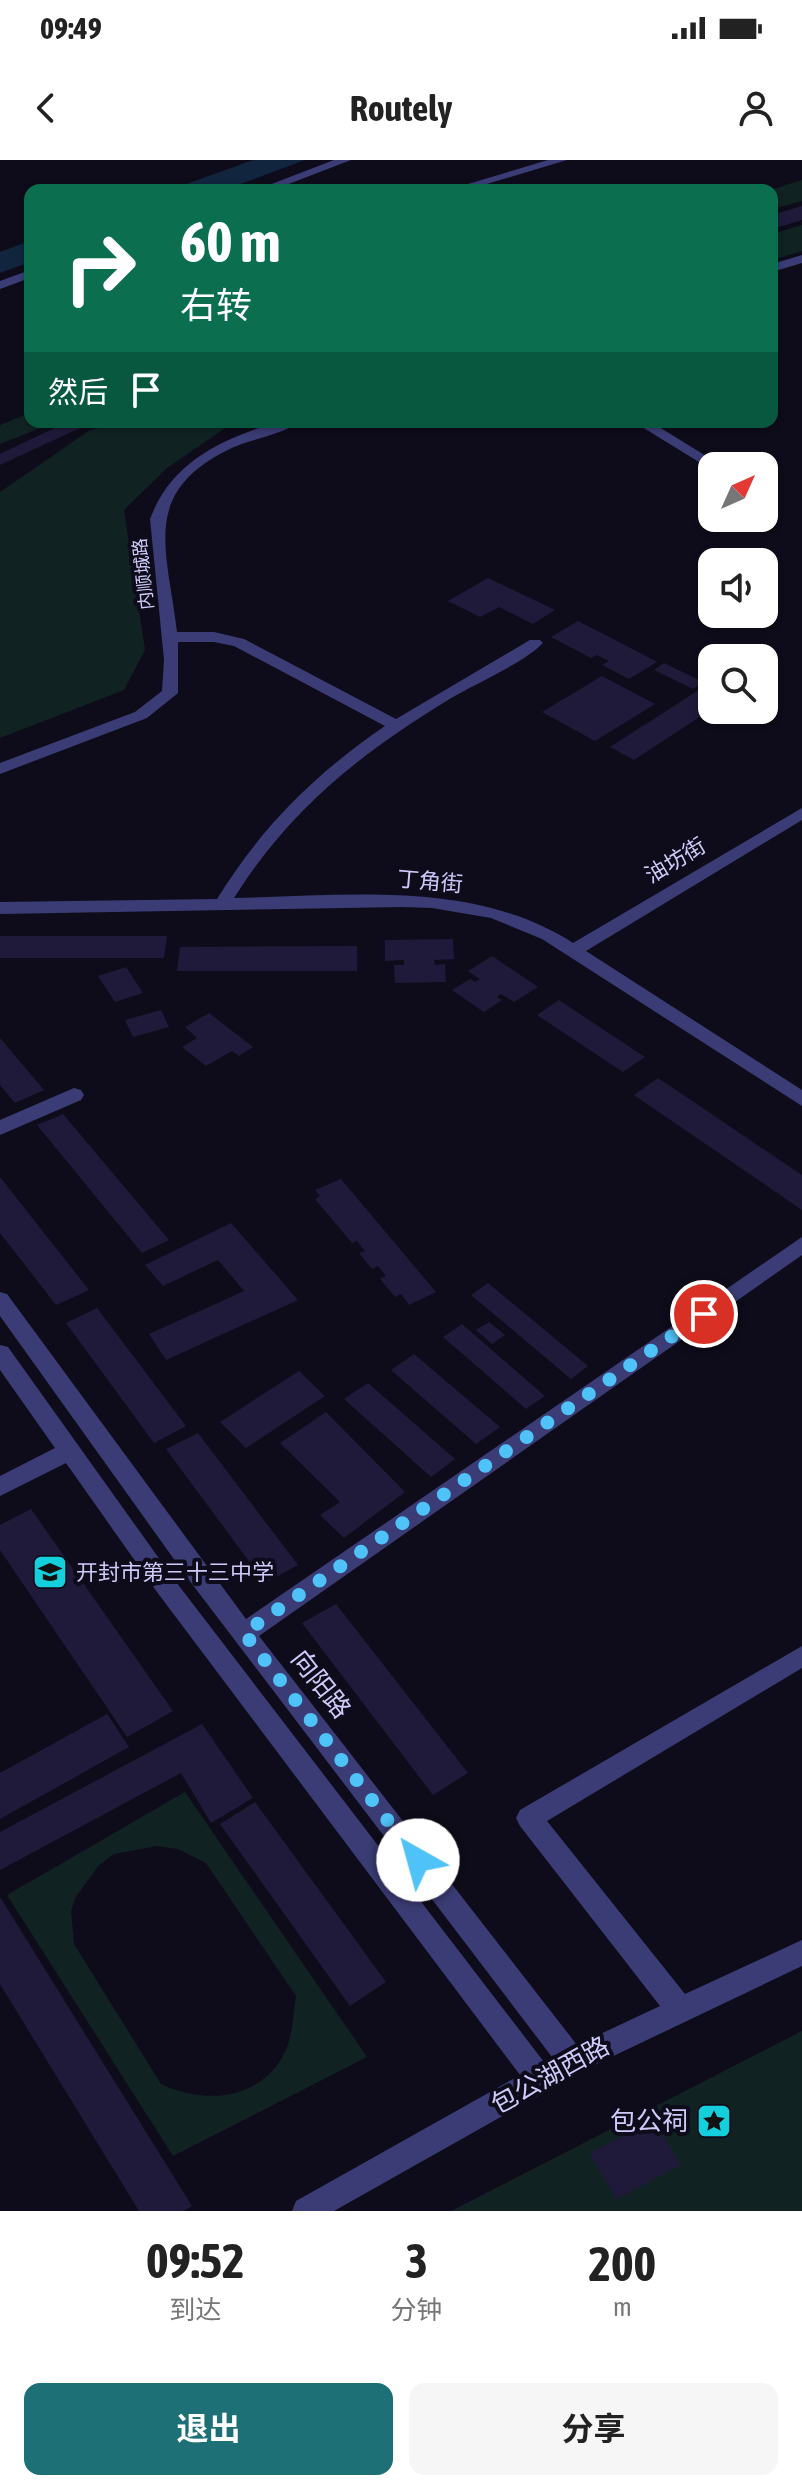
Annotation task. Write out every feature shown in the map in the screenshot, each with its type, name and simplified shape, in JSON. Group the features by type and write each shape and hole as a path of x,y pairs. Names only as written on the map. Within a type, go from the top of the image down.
{"street":[{"path":"279,184 345,160"},
{"path":"475,184 561,160"},
{"path":"778,266 802,259"},
{"path":"0,285 24,276"},
{"name":"内顺城路","path":"164,699 173,684 157,519 161,505 179,478 206,456 274,428"},
{"path":"651,428 698,456"},
{"path":"170,637 214,637 239,642 396,725"},
{"path":"222,904 257,847 321,779 396,725 535,643"},
{"path":"0,758 130,708 164,699"},
{"path":"0,769 141,715 164,699"},
{"name":"油坊街","path":"574,950 802,813"},
{"name":"丁角街","path":"0,908 432,902 495,913 574,950 802,1099"},
{"path":"0,1128 74,1095"},
{"path":"244,1633 802,1245"},
{"name":"向阳路","path":"0,1300 244,1633 572,2061"},
{"path":"0,1353 165,1585 539,2078"},
{"path":"0,1487 69,1451"},
{"path":"679,2008 529,1818 802,1656"},
{"name":"包公湖西路","path":"306,2211 435,2141 539,2078 679,2008 802,1953"}],"green space":[{"path":"802,180 802,201 778,207 778,188"},
{"path":"802,225 802,251 778,258 778,232"},
{"path":"24,415 24,428 41,428 0,444 0,425"},
{"path":"225,428 167,468 124,510 145,650 124,690 0,738 0,492 90,430"},
{"path":"185,1792 367,2057 173,2156 7,1895","holes":["156,1846 178,1849 206,1863 296,1996 290,2039 275,2068 247,2089 230,2094 195,2095 161,2084 74,1944 71,1911 76,1897 99,1865 114,1854"]},
{"name":"包公祠","path":"802,2031 802,2211 451,2211"}],"water":[{"path":"253,160 305,160 240,184 187,184"},
{"path":"24,243 24,264 0,273 0,252"}],"building":[{"path":"802,206 802,220 778,227 778,213"},
{"path":"54,428 80,428 0,465 0,454"},
{"path":"488,578 555,610 533,624 499,607 480,617 448,601"},
{"path":"578,621 657,662 629,679 602,665 609,661 597,655 591,658 551,637"},
{"path":"664,663 698,680 698,686 693,689 654,670"},
{"path":"602,676 655,704 595,741 542,712"},
{"path":"698,690 698,718 634,760 610,747"},
{"path":"0,936 167,936 164,958 0,958"},
{"path":"453,939 454,959 434,960 435,965 445,964 446,982 395,983 394,965 404,965 404,960 385,961 385,940"},
{"path":"357,946 357,971 177,971 180,947"},
{"path":"492,956 538,987 514,1002 501,994 497,997 502,1000 484,1012 452,990 470,979 475,982 480,979 468,971"},
{"path":"126,967 143,993 115,1002 98,976"},
{"path":"559,1000 645,1057 623,1072 537,1015"},
{"path":"161,1010 169,1027 133,1037 125,1020"},
{"path":"209,1013 253,1047 239,1056 232,1051 206,1066 182,1047 197,1038 185,1027"},
{"path":"0,1038 44,1090 15,1103 0,1085"},
{"path":"658,1078 802,1175 802,1210 634,1095"},
{"path":"63,1114 169,1240 142,1253 37,1125"},
{"path":"0,1177 89,1290 56,1305 0,1233"},
{"path":"341,1179 436,1292 409,1305 401,1294 395,1297 380,1279 386,1276 378,1266 372,1269 359,1253 365,1251 357,1241 352,1243 315,1199 320,1196 315,1190"},
{"path":"231,1223 298,1300 166,1360 149,1334 244,1291 218,1260 163,1286 145,1265"},
{"path":"488,1283 588,1366 571,1379 471,1295"},
{"path":"97,1308 186,1426 154,1443 66,1323"},
{"path":"489,1322 505,1335 492,1344 476,1330"},
{"path":"462,1324 545,1396 526,1409 443,1337"},
{"path":"414,1354 500,1427 476,1444 391,1370"},
{"path":"299,1371 325,1396 246,1448 220,1422"},
{"path":"368,1383 455,1459 431,1477 344,1399"},
{"path":"326,1412 405,1492 344,1538 320,1515 340,1502 280,1443"},
{"path":"198,1433 298,1565 265,1583 166,1449"},
{"path":"31,1509 173,1711 127,1737 0,1550 0,1525"},
{"path":"336,1604 468,1773 433,1795 302,1623"},
{"path":"107,1714 129,1747 0,1819 0,1773"},
{"path":"202,1724 253,1798 211,1823 181,1773 0,1870 0,1832"},
{"path":"255,1802 386,1982 350,2006 220,1824"},
{"path":"0,1897 192,2206 184,2211 139,2211 0,1984"},
{"path":"654,2120 681,2165 616,2199 590,2153"}],"place":[{"name":"开封市第三十三中学","path":"50,1572"},
{"name":"包公祠","path":"714,2121"}],"route":[{"path":"418,1860 244,1633 704,1314"}]}
